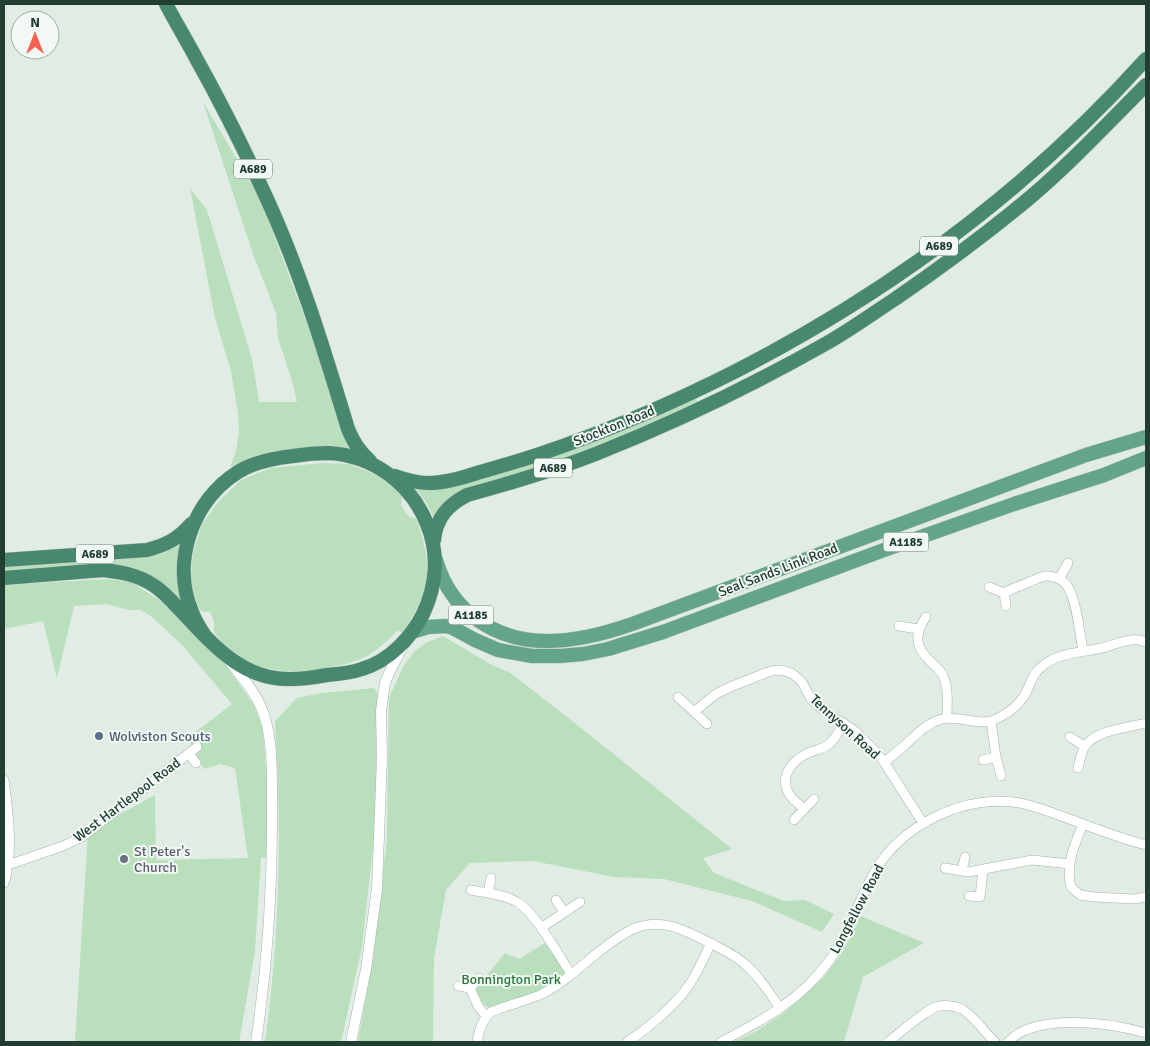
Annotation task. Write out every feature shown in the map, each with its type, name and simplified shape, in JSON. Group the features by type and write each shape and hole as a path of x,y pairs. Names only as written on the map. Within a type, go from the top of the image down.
{"highway":[{"name":"A689","path":"4,578 103,570 131,574 163,592 224,654 249,670 264,676 290,679 351,672 363,669 386,657 409,635 421,619 430,599 436,560 431,532 424,516 416,502 400,482 360,452 353,442 322,342 280,227 262,186 166,4"},
{"name":"A689","path":"699,390 816,328 929,254 972,222 1034,170 1104,104 1146,59"},
{"name":"A689","path":"702,408 828,342 919,282 980,238 1028,200 1146,85"},
{"name":"Stockton Road","path":"379,468 407,480 418,482 441,482 457,479 567,445 699,390"},
{"path":"699,390 702,408"},
{"name":"Stockton Road","path":"434,545 435,530 440,519 451,506 467,495 528,477 597,453 664,426 702,408"},
{"name":"A689","path":"4,560 147,550 164,545 182,534 219,487 238,472 247,467 279,458 330,453 360,459 379,468"},
{"name":"A689","path":"200,512 185,551 184,574 185,588 192,612 205,636"}],"main road":[{"name":"Seal Sands Link Road","path":"436,560 443,580 456,602 480,622 503,633 531,640 574,639 635,624 1086,455 1146,436"},
{"name":"Seal Sands Link Road","path":"409,635 428,627 444,626 498,650 532,656 560,656 608,650 663,632 1004,507 1104,475 1146,458"},
{"name":"A1185","path":"1104,475 1146,465"}],"street":[{"path":"1059,579 1068,563"},
{"path":"1004,593 1039,578 1049,576 1059,579 1066,584 1074,604 1083,651"},
{"path":"989,587 1004,593"},
{"path":"1004,593 1006,606"},
{"path":"926,617 918,629 918,642 925,656 940,670 946,683 947,718"},
{"path":"899,626 918,629"},
{"path":"351,1042 366,969 377,889 381,711 389,673 409,635"},
{"path":"884,762 933,722 947,718 980,722 991,721 1006,714 1026,694 1032,678 1038,670 1059,656 1101,648 1123,641 1136,639 1146,641"},
{"path":"224,654 261,707 270,744 272,814 271,897 256,1042"},
{"name":"Tennyson Road","path":"694,711 716,694 768,672 776,670 794,674 802,682 811,699 869,744 884,762 923,824"},
{"path":"678,697 707,724"},
{"path":"991,721 996,757 1001,776"},
{"path":"1078,768 1084,746 1100,734 1146,723"},
{"path":"804,809 788,792 786,780 790,767 799,757 830,744 844,724"},
{"path":"1070,737 1084,746"},
{"name":"West Hartlepool Road","path":"8,865 63,846 82,836 197,747"},
{"name":"West Hartlepool Road","path":"189,754 196,763"},
{"path":"983,760 996,757"},
{"path":"4,780 9,833 8,865 4,883"},
{"path":"794,820 814,799"},
{"name":"Longfellow Road","path":"721,1042 780,1008 807,986 829,961 844,937 874,872 886,856 907,835 940,814 955,808 980,803 1001,801 1020,803 1146,845"},
{"path":"1083,824 1068,872 1071,887 1074,891 1080,895 1134,899 1146,897"},
{"path":"962,871 965,857"},
{"path":"944,868 968,872 1032,860 1070,864"},
{"path":"969,896 980,897 983,870"},
{"path":"488,893 491,878"},
{"path":"471,890 506,897 519,903 541,928 571,974"},
{"path":"556,900 564,912"},
{"path":"541,928 580,902"},
{"path":"476,1042 486,1016 491,1012 542,994 562,982 619,937 630,930 644,926 670,926 682,929 734,955 749,967 780,1008"},
{"path":"627,1042 662,1014 685,990 710,943"},
{"path":"470,988 479,978"},
{"path":"458,986 470,988"},
{"path":"470,988 478,1006 486,1016"},
{"path":"888,1042 927,1012 938,1006 951,1006 961,1009 972,1017 995,1042"},
{"path":"1008,1042 1030,1028 1058,1023 1116,1026 1146,1033"}],"green space":[{"path":"203,102 260,198 308,326 350,447 348,449 329,446 291,449 257,456 230,467 236,452 239,431 238,413 231,371 215,318 190,188 207,210 252,359 259,402 297,402 278,338 276,313 253,254"},
{"path":"696,398 698,404 575,454 486,484 446,502 433,516 426,502 415,488 544,460 631,427"},
{"path":"321,463 349,464 374,474 392,486 402,496 401,505 408,516 416,519 424,544 427,580 423,595 403,632 396,631 370,654 354,662 308,671 274,670 252,664 241,658 223,643 214,632 214,621 210,612 201,611 197,604 191,580 193,553 202,524 219,501 241,480 271,468"},
{"path":"179,545 178,573 182,601 163,584 140,571 4,572 4,566 141,558 162,554"},
{"path":"108,579 131,582 167,605 224,663 254,705 263,730 268,796 268,858 261,858 255,951 239,1042 75,1042 88,832 155,795 156,860 248,858 235,768 220,764 204,769 188,738 232,704 182,645 152,617 141,610 128,610 107,604 74,606 57,678 43,621 4,629 4,585"},
{"path":"443,636 490,664 512,674 732,849 703,858 714,873 784,901 805,900 834,914 822,932 752,901 664,879 614,877 533,861 470,863 446,890 434,958 433,1042 358,1042 374,950 387,839 389,698 404,665 415,651 427,642"},
{"path":"374,688 379,695 376,709 376,820 362,947 341,1042 265,1042 277,922 279,842 275,721 297,698 322,693"},
{"path":"861,916 924,943 863,977 844,1042 734,1042 755,1032 785,1012 824,977 844,950"},
{"name":"Bonnington Park","path":"545,943 564,970 564,974 558,980 542,990 495,1007 487,1007 482,1003 476,989 505,953 519,959"}],"place":[{"name":"Wolviston Scouts","path":"99,736"},
{"name":"St Peter's Church","path":"124,859"}]}
